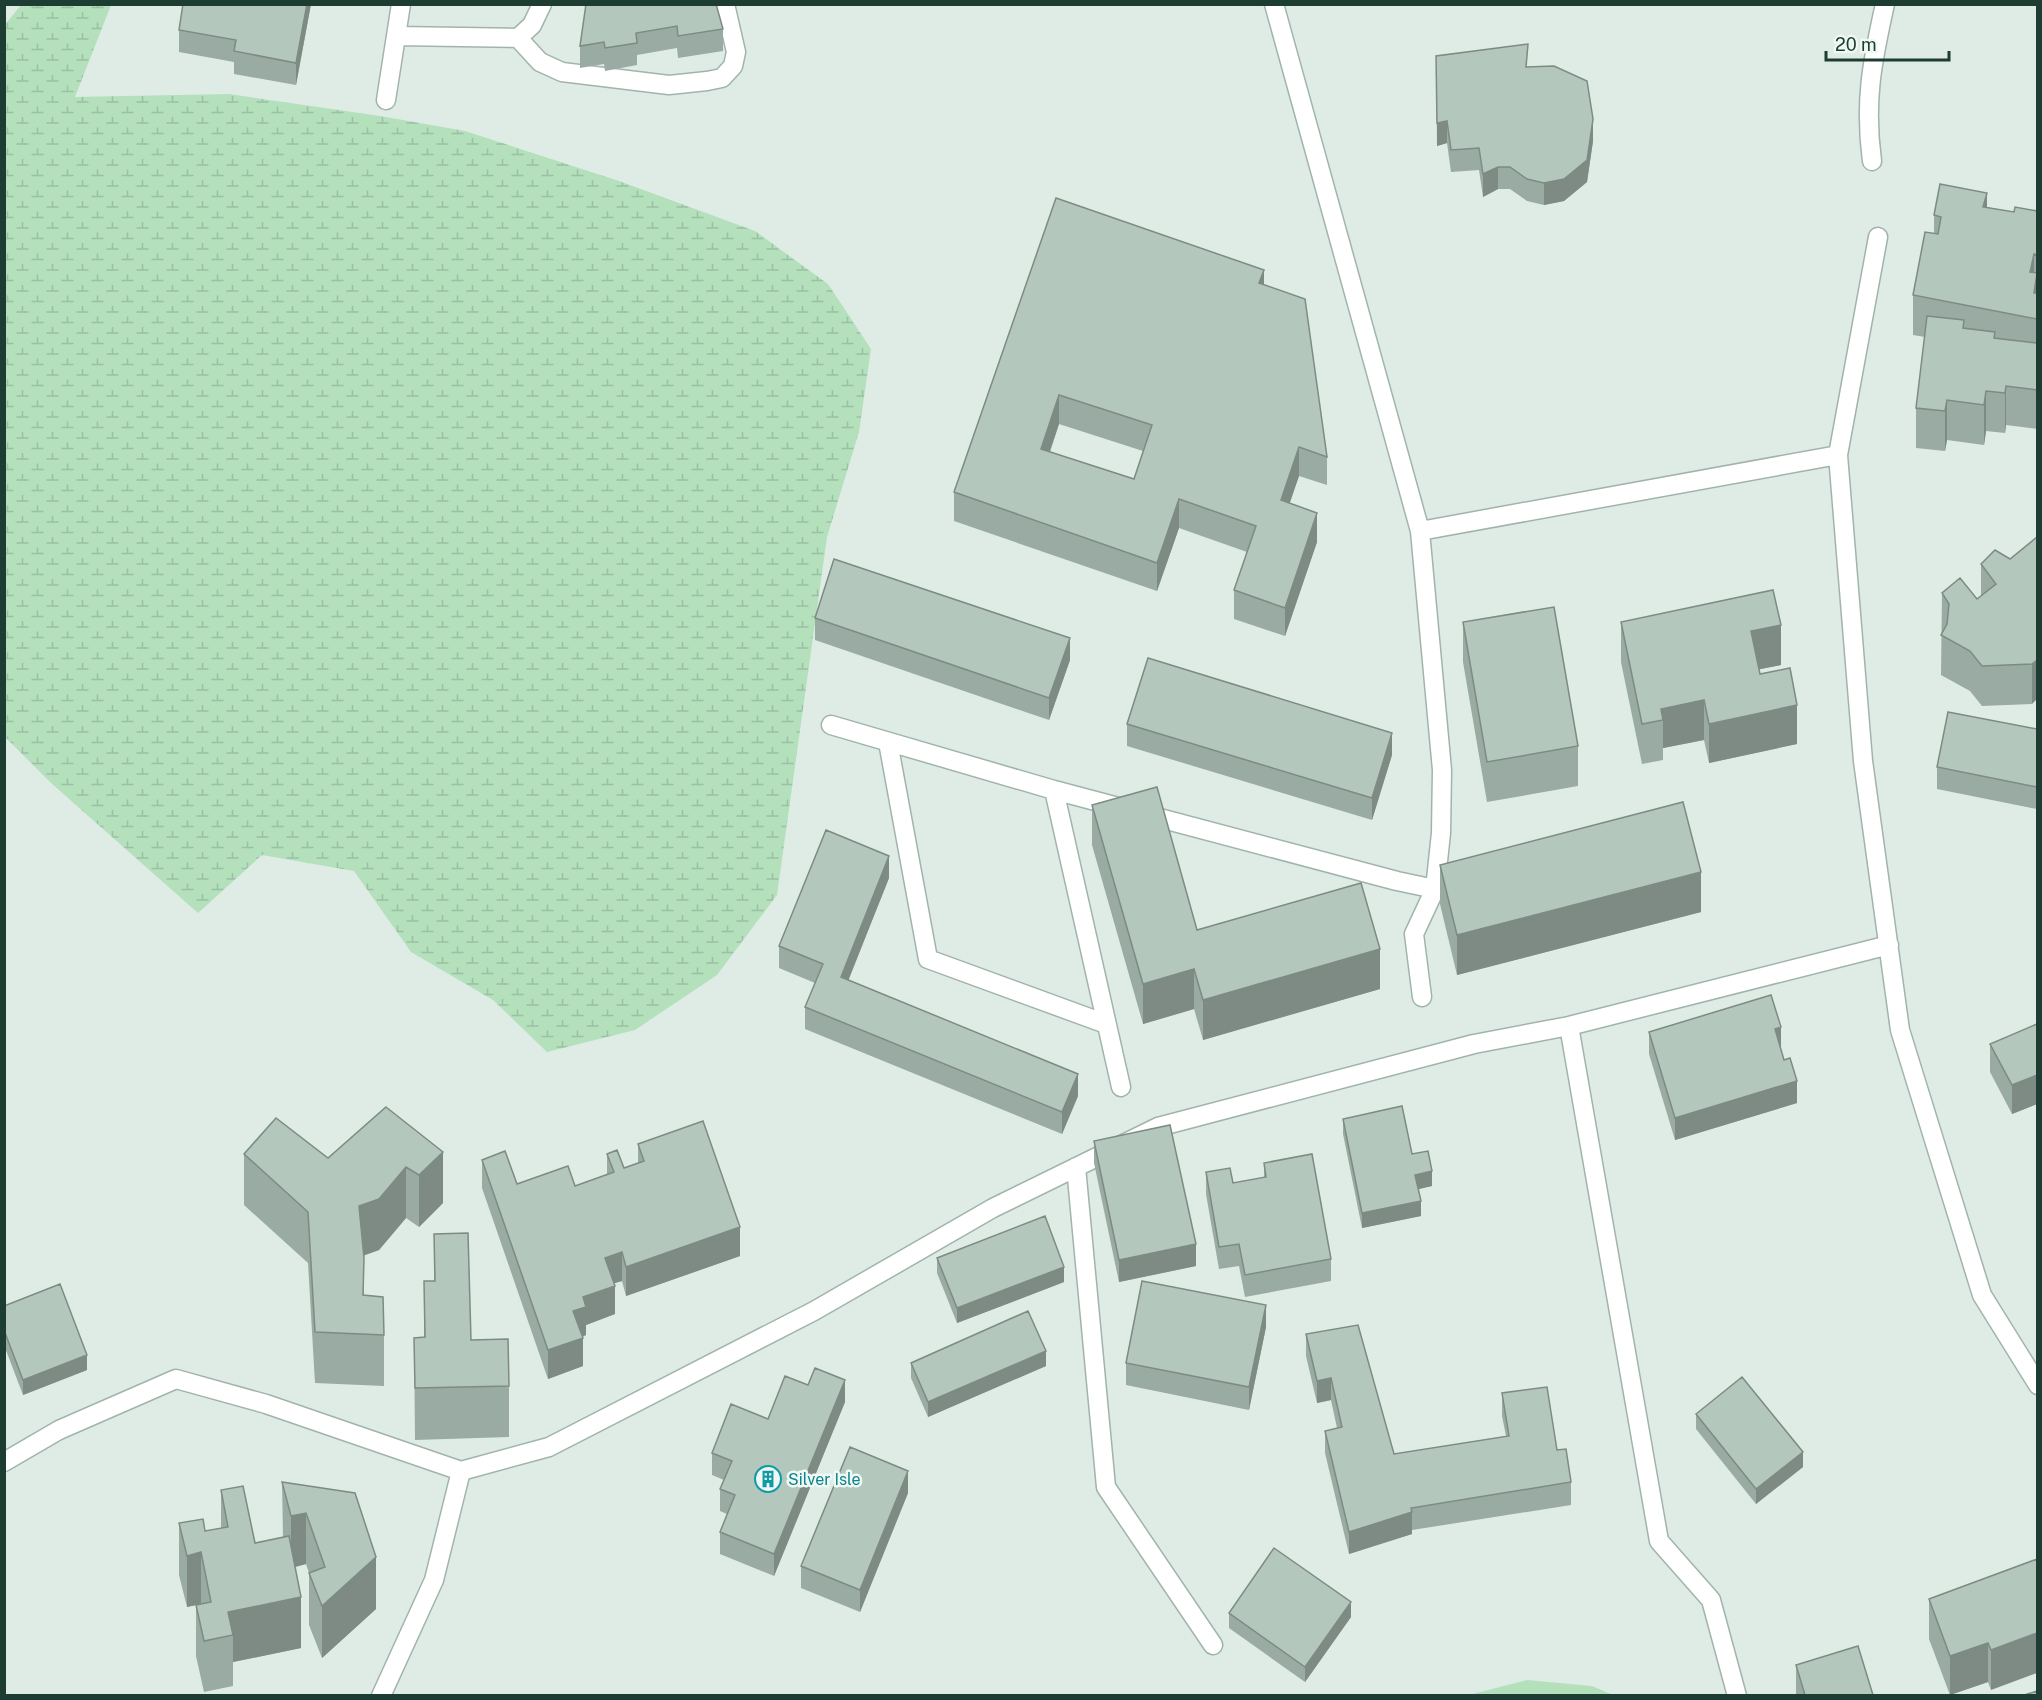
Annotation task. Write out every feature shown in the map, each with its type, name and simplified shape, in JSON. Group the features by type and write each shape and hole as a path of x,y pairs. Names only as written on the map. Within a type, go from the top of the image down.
{"street":[{"path":"386,100 401,4"},
{"path":"397,36 518,38 532,26 542,4"},
{"path":"518,38 540,62 562,72 669,85 707,81 722,78 733,66 736,51 725,4"},
{"path":"1274,4 1420,531 1442,770 1441,833 1435,889 1414,934 1422,997"},
{"path":"1872,161 1868,106 1873,57 1886,4"},
{"path":"1878,237 1838,455 1863,761 1888,945 1900,1030 1982,1295 2037,1385"},
{"path":"1420,531 1838,455"},
{"path":"831,725 1054,790 1397,881 1435,889"},
{"path":"888,742 928,959 1106,1024"},
{"path":"1054,790 1121,1087"},
{"path":"4,1462 59,1430 177,1379 266,1404 461,1471 549,1447 814,1311 993,1208 1158,1126 1474,1044 1569,1026 1888,945"},
{"path":"1569,1026 1659,1541 1711,1600 1737,1695"},
{"path":"1076,1167 1106,1487 1213,1645"},
{"path":"381,1695 434,1580 461,1471"}],"green space":[{"path":"21,5 111,5 75,97 229,94 465,131 619,181 755,231 828,284 871,349 859,432 827,537 777,895 717,975 635,1030 547,1052 493,1000 411,952 354,871 262,855 198,913 51,783 5,737 4,26"},
{"path":"1527,1680 1592,1686 1613,1695 1469,1695"}],"building":[{"path":"183,4 307,4 296,63 234,51 236,40 179,30"},
{"path":"586,4 716,4 723,29 678,36 677,26 636,33 637,43 605,48 604,42 580,46"},
{"path":"1528,44 1526,67 1554,66 1587,81 1593,119 1587,160 1564,179 1544,183 1527,179 1510,167 1498,167 1483,174 1479,148 1451,150 1447,121 1437,123 1436,56"},
{"path":"1940,184 1987,193 1983,207 2014,212 2015,207 2037,211 2037,255 2034,254 2030,272 2037,273 2034,293 2037,293 2037,319 1913,295 1925,232 1938,234 1941,217 1934,215"},
{"path":"1056,198 1264,270 1259,283 1305,299 1327,457 1299,447 1281,500 1317,513 1285,608 1234,590 1256,526 1179,499 1157,563 954,492","holes":["1059,395 1152,425 1134,479 1041,449"]},
{"path":"1927,316 1964,320 1963,328 1995,332 1994,338 2037,343 2037,390 2006,386 2005,393 1986,391 1984,405 1947,400 1945,411 1916,408"},
{"path":"2037,537 2037,660 2032,664 1982,666 1970,651 1941,635 1947,624 1949,604 1942,593 1960,578 1977,599 1996,584 1981,564 1995,550 2010,559"},
{"path":"834,559 1070,638 1049,698 815,618"},
{"path":"1773,590 1781,625 1751,631 1760,674 1790,668 1797,705 1709,724 1704,700 1661,709 1663,720 1642,724 1621,622"},
{"path":"1554,607 1578,746 1487,762 1463,622"},
{"path":"1148,658 1392,733 1372,798 1127,724"},
{"path":"1948,712 2037,729 2037,787 1937,767"},
{"path":"1157,787 1197,930 1361,883 1380,949 1203,1000 1194,969 1143,984 1092,805"},
{"path":"1683,802 1701,872 1457,935 1440,865"},
{"path":"826,830 889,856 841,977 1078,1074 1062,1112 805,1007 823,964 779,946"},
{"path":"1771,995 1781,1027 1775,1029 1784,1060 1790,1058 1797,1081 1675,1118 1649,1032"},
{"path":"2037,1024 2037,1075 2012,1085 1990,1044"},
{"path":"1402,1106 1412,1154 1428,1151 1432,1171 1415,1175 1421,1201 1362,1213 1343,1119"},
{"path":"386,1107 443,1152 419,1175 406,1167 379,1199 359,1206 364,1258 363,1295 383,1297 384,1335 315,1332 308,1212 244,1154 276,1118 328,1158"},
{"path":"703,1121 740,1227 626,1267 622,1252 605,1258 615,1286 583,1297 586,1307 573,1311 583,1338 548,1350 482,1160 505,1151 517,1184 568,1166 575,1186 614,1172 607,1154 617,1150 624,1168 644,1161 638,1144"},
{"path":"1170,1125 1196,1244 1119,1260 1094,1141"},
{"path":"1312,1154 1331,1259 1245,1275 1239,1244 1219,1247 1206,1172 1230,1168 1233,1183 1266,1177 1264,1163"},
{"path":"1045,1216 1064,1267 957,1308 937,1258"},
{"path":"468,1233 471,1340 508,1339 509,1386 415,1388 414,1338 425,1337 424,1281 435,1281 434,1234"},
{"path":"1142,1281 1266,1305 1249,1387 1126,1363"},
{"path":"60,1284 87,1355 23,1380 4,1330 4,1306"},
{"path":"1028,1311 1046,1351 928,1402 911,1363"},
{"path":"1358,1325 1394,1454 1509,1436 1502,1393 1547,1387 1557,1450 1566,1449 1571,1482 1411,1508 1412,1512 1349,1532 1325,1431 1342,1427 1331,1378 1317,1381 1306,1334"},
{"name":"Silver Isle","path":"815,1368 845,1380 774,1554 720,1532 735,1495 720,1489 732,1461 712,1453 731,1404 768,1419 785,1376 808,1385"},
{"path":"1742,1377 1803,1452 1756,1489 1696,1414"},
{"path":"850,1447 908,1471 860,1590 801,1566"},
{"path":"282,1482 355,1493 376,1557 322,1606 309,1573 325,1567 306,1513 291,1516"},
{"path":"243,1486 255,1543 289,1536 301,1597 228,1612 233,1635 204,1641 196,1605 211,1602 201,1552 187,1556 179,1523 203,1519 205,1531 228,1527 221,1490"},
{"path":"1274,1548 1351,1602 1305,1667 1229,1613"},
{"path":"2037,1559 2037,1633 1991,1650 1988,1643 1950,1656 1929,1599"},
{"path":"1858,1646 1873,1695 1805,1695 1796,1665"},
{"path":"2037,1691 2037,1695 2024,1695"}],"place":[{"name":"Silver Isle","path":"768,1479"}]}
